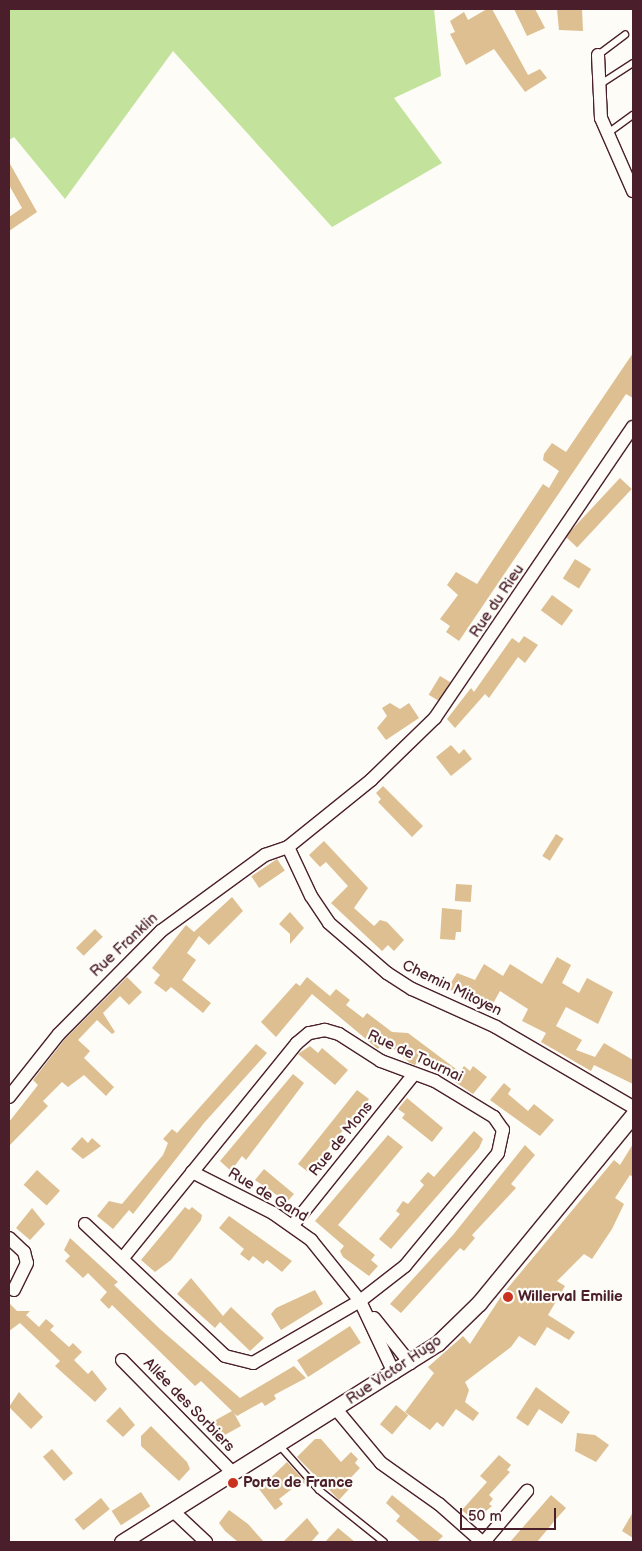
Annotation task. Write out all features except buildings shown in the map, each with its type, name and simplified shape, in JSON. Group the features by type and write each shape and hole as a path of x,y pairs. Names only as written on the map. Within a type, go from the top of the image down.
{"street":[{"path":"598,55 601,118 633,191"},
{"name":"Rue du Rieu","path":"288,847 371,780 435,718 633,427"},
{"name":"Rue Franklin","path":"9,1097 72,1020 161,931 265,855 288,847"},
{"name":"Chemin Mitoyen","path":"288,847 311,896 329,923 387,973 412,990 496,1027 633,1107"},
{"name":"Rue de Tournai","path":"86,1224 225,1356 243,1363 262,1361 360,1301 414,1256 502,1145 503,1130 494,1117 435,1081 381,1061 339,1034 325,1030 309,1033 297,1043 123,1258"},
{"name":"Rue de Mons","path":"293,1225 414,1074"},
{"name":"Rue Victor Hugo","path":"122,1542 410,1363 448,1334 479,1303 633,1115"},
{"name":"Rue de Gand","path":"192,1172 293,1225 336,1267 360,1301"},
{"path":"9,1238 24,1252 27,1263 14,1290"},
{"path":"360,1301 410,1363"},
{"path":"360,1301 394,1373"},
{"name":"Allée des Sorbiers","path":"122,1360 233,1472"},
{"path":"336,1410 381,1463 439,1504 483,1542 527,1491"},
{"path":"172,1510 206,1542"}],"lane":[{"path":"598,55 626,35"},
{"path":"599,84 633,63"},
{"path":"608,133 633,114"},
{"path":"279,1445 319,1490 384,1542"}],"green space":[{"path":"9,9 434,9 441,76 394,98 442,163 332,227 173,51 65,199 14,137 9,140"}],"place":[{"name":"Willerval Emilie","path":"508,1297"},
{"name":"Porte de France","path":"233,1483"}]}
